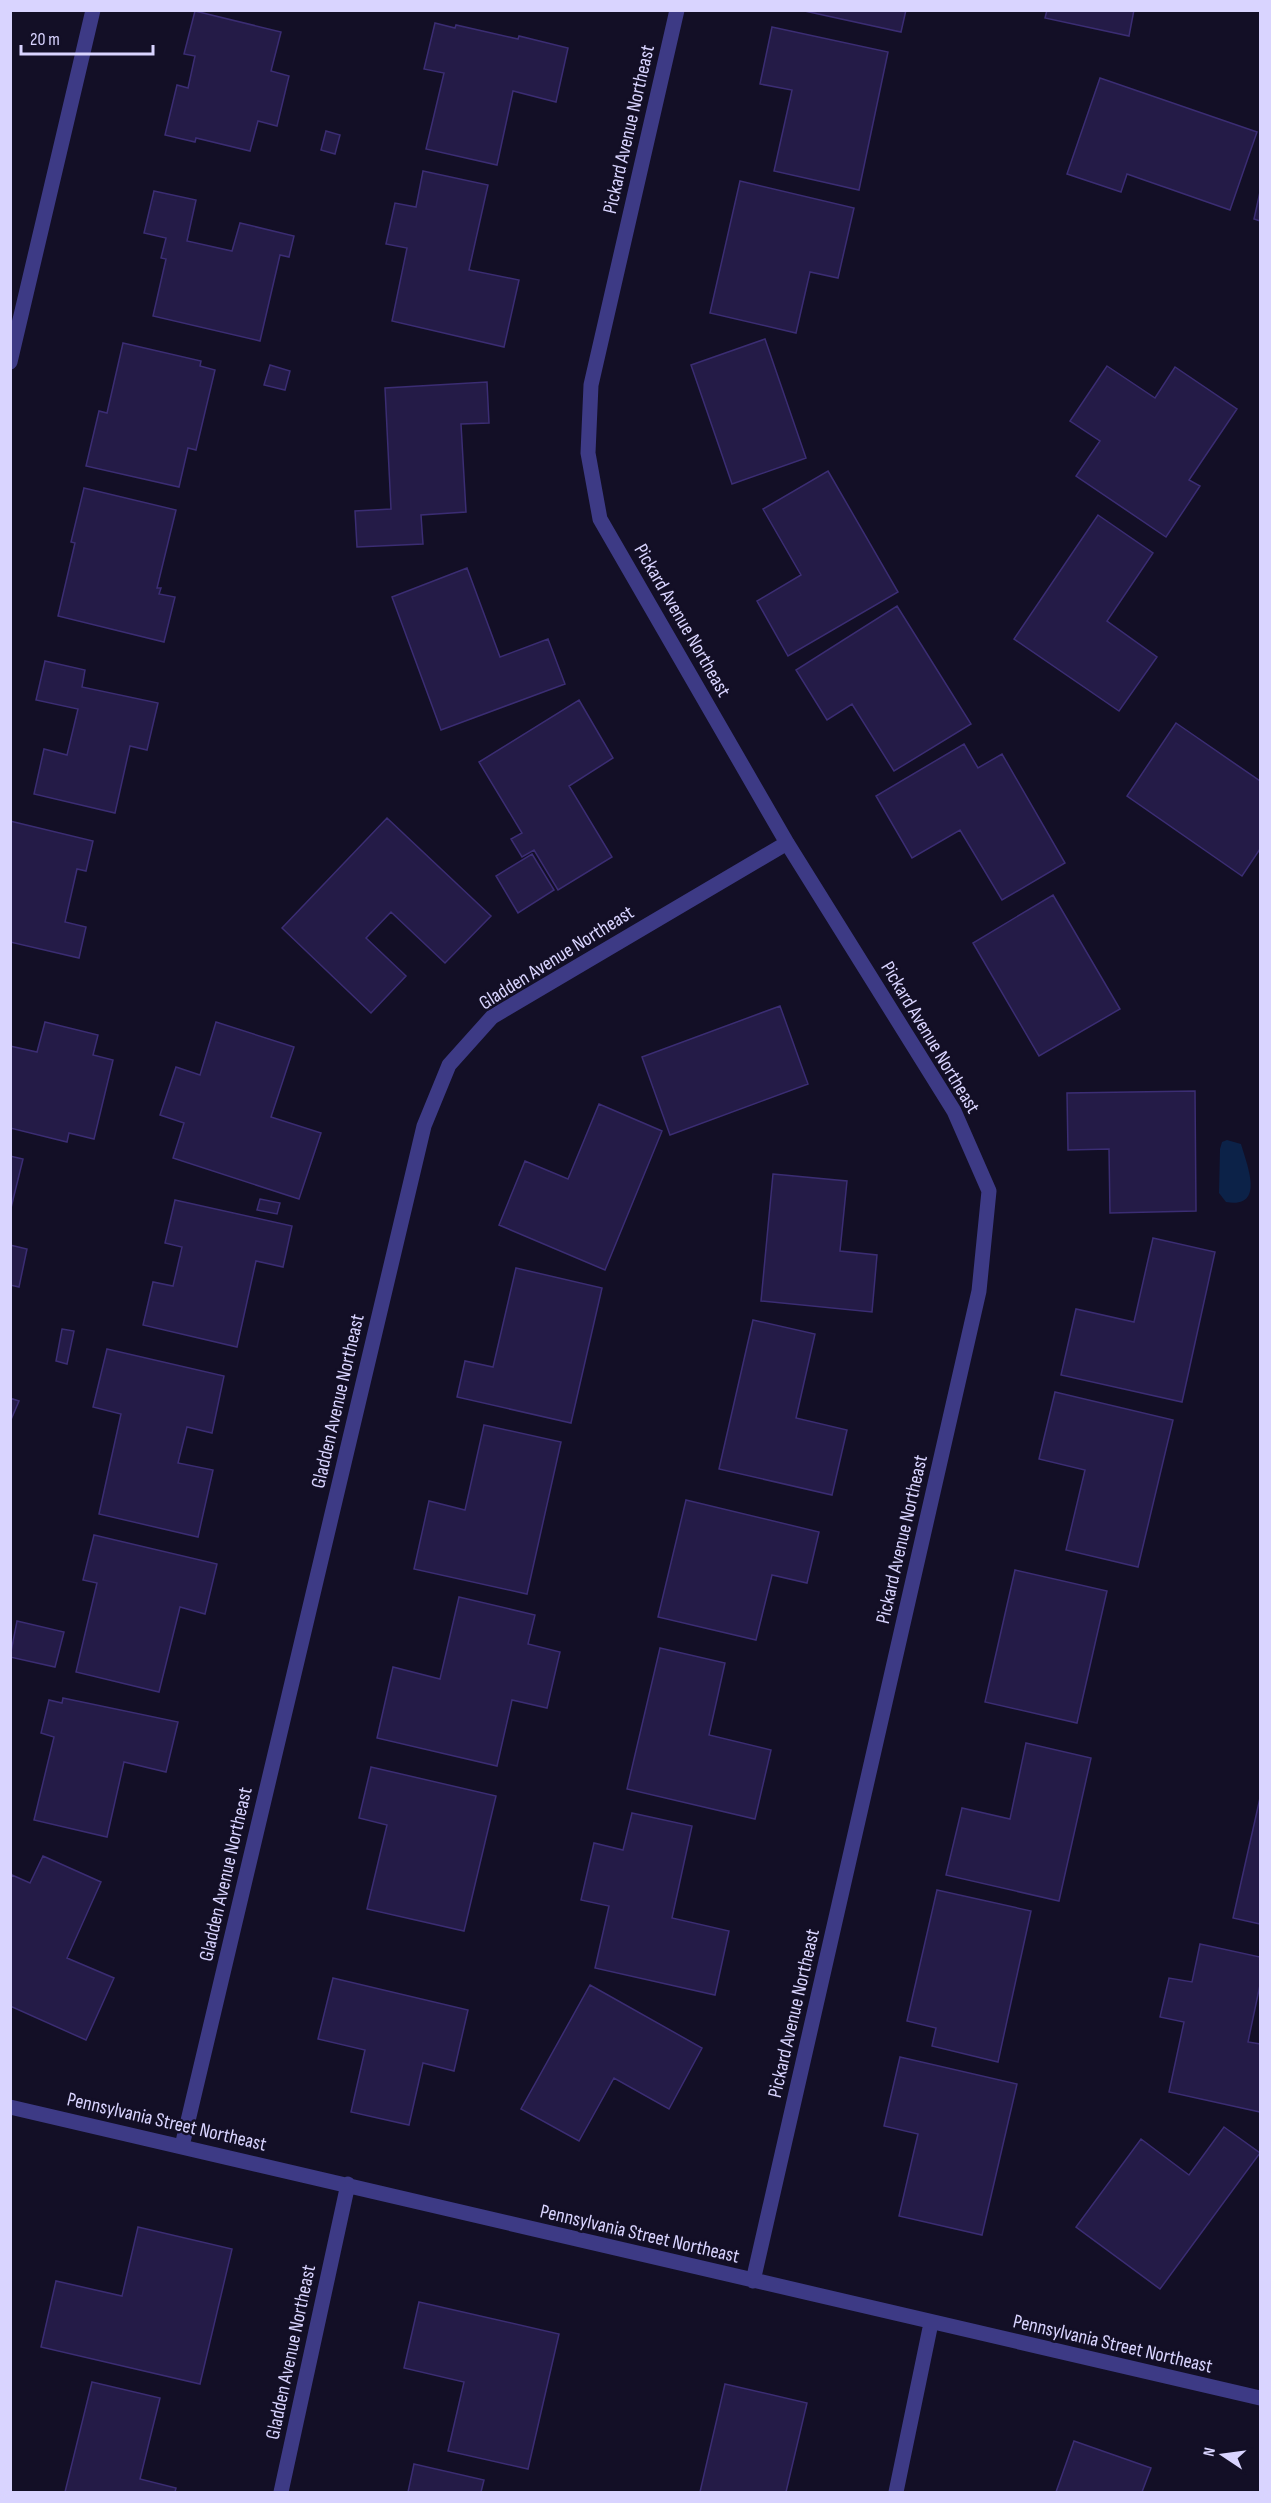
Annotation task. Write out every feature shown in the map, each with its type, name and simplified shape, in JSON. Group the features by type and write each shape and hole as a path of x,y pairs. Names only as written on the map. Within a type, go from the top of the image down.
{"street":[{"path":"10,362 93,10"},
{"name":"Pickard Avenue Northeast","path":"677,10 591,385 588,453 600,519 787,843 954,1111 989,1191 979,1291 753,2281"},
{"name":"Gladden Avenue Northeast","path":"182,2146 424,1126 449,1065 492,1017 787,843"},
{"name":"Pennsylvania Street Northeast","path":"10,2106 348,2184 931,2324 1260,2398"},
{"name":"Gladden Avenue Northeast","path":"281,2493 348,2184"},
{"path":"896,2493 931,2324"}],"water":[{"path":"1227,1140 1241,1144 1251,1183 1246,1199 1238,1202 1226,1202 1219,1193 1220,1149 1222,1142"}],"building":[{"path":"800,10 906,10 901,32"},
{"path":"1047,10 1134,10 1129,36 1045,18"},
{"path":"195,11 281,32 271,71 289,76 277,126 258,121 250,151 196,138 195,142 165,135 177,85 188,88 195,56 184,54"},
{"path":"435,23 455,28 456,25 518,39 519,36 568,48 556,102 513,91 497,165 426,149 444,73 424,69"},
{"path":"772,27 888,52 859,190 774,171 792,90 760,84"},
{"path":"1100,78 1257,132 1230,210 1127,174 1121,192 1067,174"},
{"path":"326,131 340,135 335,154 321,150"},
{"path":"423,171 488,185 469,270 519,280 504,347 392,321 407,248 386,244 395,203 416,207"},
{"path":"740,181 854,208 838,278 810,272 796,333 710,313"},
{"path":"154,191 196,200 187,241 232,251 240,223 294,236 289,257 280,255 260,341 153,316 166,259 161,258 166,238 144,233"},
{"path":"1260,192 1260,221 1254,219"},
{"path":"765,339 806,458 732,484 691,365"},
{"path":"123,343 201,361 200,366 215,370 196,450 188,448 179,487 86,466 99,411 107,413"},
{"path":"270,365 290,371 285,390 264,385"},
{"path":"1107,366 1155,398 1175,367 1237,409 1189,480 1200,486 1166,537 1076,476 1100,441 1070,421"},
{"path":"487,382 489,423 461,424 466,512 421,515 423,544 357,547 355,511 391,509 385,388"},
{"path":"828,471 898,592 788,656 757,601 801,575 763,509"},
{"path":"84,488 176,510 157,588 161,588 159,594 175,597 164,642 58,616 75,543 71,542"},
{"path":"1098,515 1153,553 1107,621 1157,657 1119,711 1014,639"},
{"path":"467,568 500,657 548,639 565,684 441,730 392,597"},
{"path":"897,606 971,724 894,771 852,704 827,720 796,670"},
{"path":"45,661 85,670 82,687 158,703 147,750 130,746 115,813 34,794 44,749 67,755 78,709 36,700"},
{"path":"579,700 613,758 569,786 612,857 558,890 534,850 522,857 511,839 522,833 479,762"},
{"path":"1176,723 1260,781 1260,849 1242,876 1127,796"},
{"path":"964,744 978,768 1002,754 1065,863 1002,900 960,830 912,858 876,796"},
{"path":"387,818 491,916 445,963 391,912 366,938 406,976 371,1013 282,928"},
{"path":"10,821 93,841 86,871 77,869 65,922 86,927 79,958 10,942"},
{"path":"532,854 554,890 518,913 496,876"},
{"path":"1053,895 1120,1009 1039,1056 973,943"},
{"path":"780,1006 808,1084 670,1135 642,1057"},
{"path":"45,1022 98,1035 93,1055 113,1060 94,1139 69,1133 67,1142 10,1128 10,1046 37,1052"},
{"path":"216,1022 294,1047 271,1117 321,1133 299,1199 173,1158 184,1123 160,1115 176,1067 200,1075"},
{"path":"1195,1091 1196,1211 1110,1213 1109,1149 1068,1150 1067,1093"},
{"path":"599,1104 662,1131 605,1270 499,1225 525,1161 568,1179"},
{"path":"10,1156 23,1159 10,1212"},
{"path":"773,1174 847,1181 840,1251 877,1255 872,1312 761,1301"},
{"path":"260,1199 280,1203 277,1214 257,1210"},
{"path":"175,1200 292,1226 283,1267 256,1261 237,1347 143,1325 153,1282 173,1286 182,1247 165,1243"},
{"path":"1153,1238 1215,1252 1182,1402 1061,1375 1076,1309 1134,1322"},
{"path":"10,1245 27,1249 19,1287 10,1285"},
{"path":"516,1268 602,1288 571,1423 457,1397 465,1361 493,1367"},
{"path":"753,1320 815,1334 796,1418 847,1430 832,1495 719,1469"},
{"path":"62,1329 74,1331 67,1364 56,1361"},
{"path":"107,1349 224,1376 212,1433 187,1427 178,1463 213,1470 198,1537 99,1514 121,1414 93,1407"},
{"path":"1055,1392 1173,1420 1138,1567 1066,1550 1085,1470 1039,1459"},
{"path":"10,1398 19,1401 10,1422"},
{"path":"484,1425 561,1442 527,1594 414,1569 429,1501 465,1510"},
{"path":"686,1500 819,1532 807,1583 772,1575 756,1640 658,1617"},
{"path":"94,1535 217,1564 205,1614 180,1607 159,1692 76,1672 97,1583 83,1580"},
{"path":"1015,1570 1107,1591 1077,1723 985,1702"},
{"path":"459,1597 535,1615 528,1644 560,1652 547,1708 512,1700 497,1766 377,1738 393,1667 440,1679"},
{"path":"17,1621 64,1632 55,1667 10,1657"},
{"path":"660,1648 725,1663 709,1735 771,1750 755,1819 627,1789"},
{"path":"63,1698 178,1722 166,1772 124,1762 107,1837 34,1820 54,1737 41,1733 49,1700 62,1703"},
{"path":"1026,1743 1091,1758 1059,1901 946,1875 962,1808 1010,1819"},
{"path":"371,1767 496,1796 464,1931 367,1909 387,1825 359,1818"},
{"path":"1260,1798 1260,1924 1233,1918"},
{"path":"632,1813 692,1826 672,1918 729,1931 715,1995 595,1968 609,1906 581,1900 594,1843 623,1850"},
{"path":"43,1856 101,1882 67,1958 114,1978 86,2040 10,2006 10,1878 12,1875 30,1883"},
{"path":"937,1890 1031,1911 998,2062 932,2046 936,2028 907,2021"},
{"path":"1200,1944 1260,1957 1260,1985 1248,2042 1260,2044 1260,2112 1169,2092 1184,2022 1160,2017 1169,1978 1192,1982"},
{"path":"333,1978 468,2010 454,2071 423,2063 409,2125 351,2112 365,2050 318,2039"},
{"path":"590,1985 702,2048 669,2109 614,2078 579,2141 521,2109"},
{"path":"900,2057 1017,2084 982,2235 899,2216 918,2134 884,2126"},
{"path":"1224,2127 1260,2153 1160,2289 1076,2227 1141,2139 1189,2175"},
{"path":"138,2227 232,2249 200,2384 41,2347 56,2281 122,2296"},
{"path":"419,2302 559,2334 528,2469 448,2451 464,2382 404,2368"},
{"path":"92,2382 160,2398 140,2479 176,2488 175,2492 65,2492"},
{"path":"725,2384 807,2403 786,2492 700,2492"},
{"path":"1074,2441 1151,2468 1142,2492 1056,2492"},
{"path":"414,2464 484,2480 481,2492 408,2492"}]}
